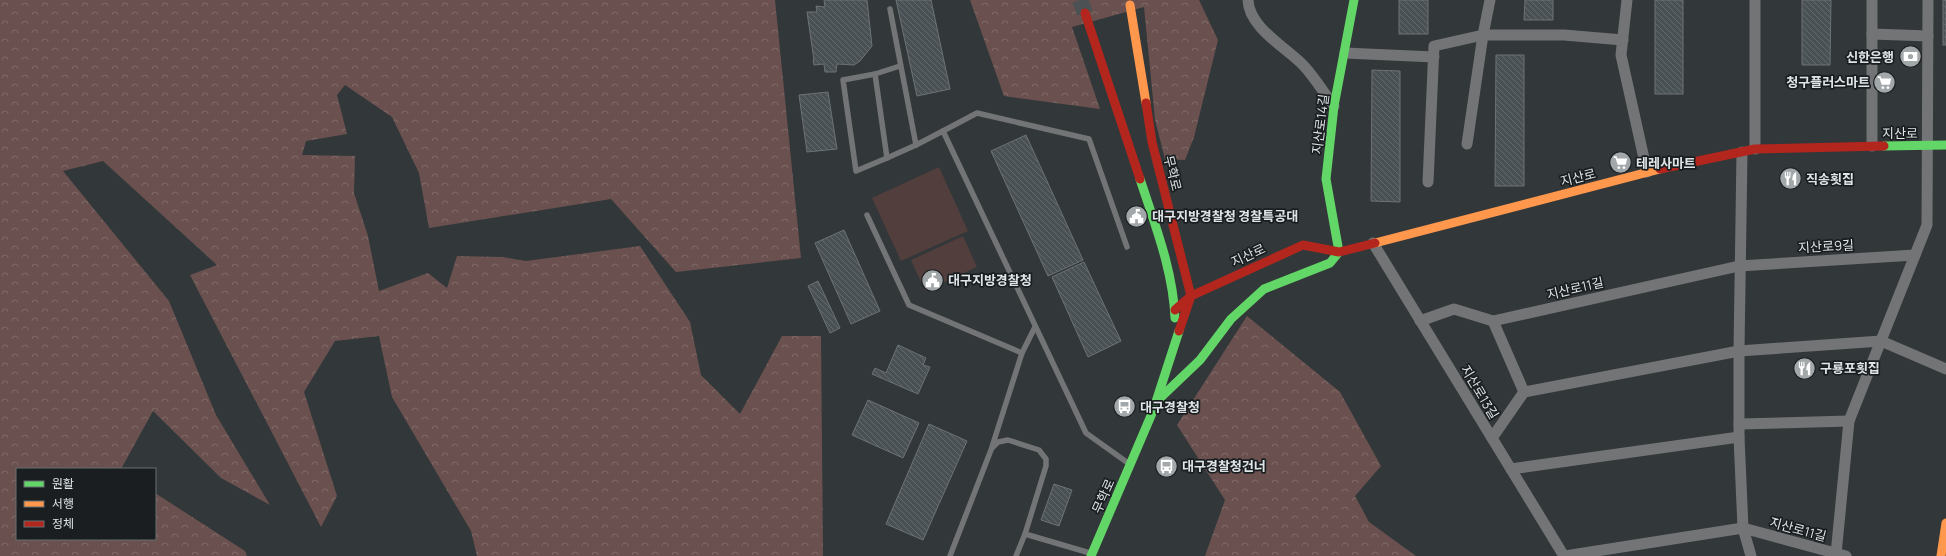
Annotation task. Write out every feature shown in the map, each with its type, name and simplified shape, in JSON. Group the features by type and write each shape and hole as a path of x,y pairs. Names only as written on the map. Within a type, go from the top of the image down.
{"main road":[{"name":"지산로14길","path":"1339,252 1326,179 1334,106 1354,0"},
{"name":"무학로","path":"1092,555 1156,402 1191,296 1152,142 1130,5"},
{"name":"무학로","path":"1085,13 1165,256 1174,296 1175,344"},
{"name":"지산로","path":"1175,310 1191,296 1303,245 1339,252 1647,172 1755,149 1946,145"},
{"name":"지산로","path":"1200,360 1231,319 1264,289 1313,271 1330,263 1339,252"},
{"name":"무학로","path":"1156,402 1200,360"},
{"path":"1941,556 1946,523"}],"street":[{"path":"1248,0 1248,6 1264,32 1304,66 1334,106"},
{"path":"1467,144 1483,35 1490,0"},
{"path":"1625,0 1624,40 1621,55 1647,172"},
{"path":"1755,0 1755,149"},
{"path":"1872,0 1872,146"},
{"path":"1841,555 1849,420 1927,225 1928,0"},
{"path":"1872,34 1928,36"},
{"path":"1428,182 1434,46 1483,35 1564,36 1624,40"},
{"path":"1345,53 1434,57"},
{"path":"1742,152 1738,351 1739,437 1742,528 1751,556"},
{"name":"지산로13길","path":"1373,243 1564,556"},
{"name":"지산로9길","path":"1739,266 1915,256"},
{"name":"지산로11길","path":"1493,321 1739,266"},
{"path":"1420,320 1454,308 1493,321 1524,392"},
{"path":"1492,438 1524,392 1738,351 1881,341 1946,369"},
{"path":"1739,424 1849,420"},
{"path":"1511,469 1739,437"},
{"name":"지산로11길","path":"1564,556 1742,528 1841,555"}],"lane":[{"path":"890,9 916,145"},
{"path":"900,66 875,74 842,80 856,171 916,145 977,113 1089,139 1127,247"},
{"path":"875,74 887,158"},
{"path":"943,131 1086,434 1130,465"},
{"path":"867,215 908,305 1022,353"},
{"path":"950,556 991,450 1022,353 1035,327"},
{"path":"991,450 998,442 1008,440 1039,450 1046,459 1046,466 1025,534 1016,556"},
{"path":"1025,534 1092,555"}],"green space":[{"path":"0,0 775,0 801,258 676,272 611,199 429,228 419,173 392,117 345,85 337,95 347,134 306,141 302,155 355,156 354,193 368,236 379,291 428,273 447,288 457,256 502,257 526,261 640,246 690,322 701,375 740,414 782,336 821,336 823,556 477,556 471,531 392,397 379,336 335,341 304,392 337,496 321,527 190,275 217,265 103,161 63,171 169,301 216,415 270,505 221,478 153,411 122,468 16,468 16,540 156,540 156,494 245,551 247,556 0,556"},
{"path":"970,0 1199,0 1218,40 1194,137 1185,160 1165,159 1155,120 1144,7 1072,27 1100,109 1004,96"},
{"path":"1247,316 1340,392 1381,466 1355,496 1369,522 1416,556 1205,556 1225,500 1177,425"}],"shaded area":[{"path":"939,167 968,231 901,261 872,198"},
{"path":"963,236 977,267 925,291 911,260"}],"building":[{"path":"824,0 867,0 872,46 860,61 854,65 837,64 836,72 825,72 824,64 814,65 813,60 807,12 817,12 816,6 825,7"},
{"path":"896,0 931,0 950,89 917,96"},
{"path":"1399,0 1428,0 1428,34 1399,34"},
{"path":"1525,0 1553,0 1553,20 1524,20"},
{"path":"1655,0 1683,0 1683,94 1655,94"},
{"path":"1802,0 1831,0 1830,65 1802,65"},
{"path":"1943,0 1946,0 1946,45 1943,45"},
{"path":"1496,55 1524,55 1524,186 1495,186"},
{"path":"1372,70 1400,71 1400,202 1371,201"},
{"path":"828,92 837,149 807,152 799,95"},
{"path":"1026,135 1083,260 1048,276 991,151"},
{"path":"844,230 880,311 851,324 815,243"},
{"path":"1084,262 1121,341 1088,357 1052,277"},
{"path":"818,281 840,328 830,333 808,286"},
{"path":"898,345 926,358 923,365 930,367 918,394 872,374 875,368 886,373"},
{"path":"868,400 919,423 903,458 852,435"},
{"path":"929,424 967,441 923,540 886,524"},
{"path":"1054,484 1072,490 1059,526 1041,520"}],"tunnel":[{"path":"1080,0 1085,13"}],"traffic: fast":[{"path":"1339,252 1326,179 1334,106 1354,0"},
{"path":"1884,146 1946,145"},
{"path":"1140,179 1167,265 1174,300 1175,318"},
{"path":"1157,401 1200,360 1231,319 1264,289 1330,263 1339,252"},
{"path":"1091,556 1153,411 1179,331"}],"traffic: slow":[{"path":"1130,5 1146,103"},
{"path":"1375,243 1660,169"},
{"path":"1941,556 1946,523"}],"traffic: jam":[{"path":"1085,13 1140,179"},
{"path":"1146,103 1152,142 1191,296 1179,331"},
{"path":"1660,169 1755,149 1884,146"},
{"path":"1175,310 1191,296 1303,245 1339,252 1375,243"}],"place":[{"name":"신한은행","path":"1910,57"},
{"name":"청구플러스마트","path":"1885,82"},
{"name":"테레사마트","path":"1620,163"},
{"name":"직송횟집","path":"1790,179"},
{"name":"대구지방경찰청 경찰특공대","path":"1137,216"},
{"name":"대구지방경찰청","path":"932,280"},
{"name":"구룡포횟집","path":"1805,368"},
{"name":"대구경찰청","path":"1125,407"},
{"name":"대구경찰청건너","path":"1167,466"}]}
